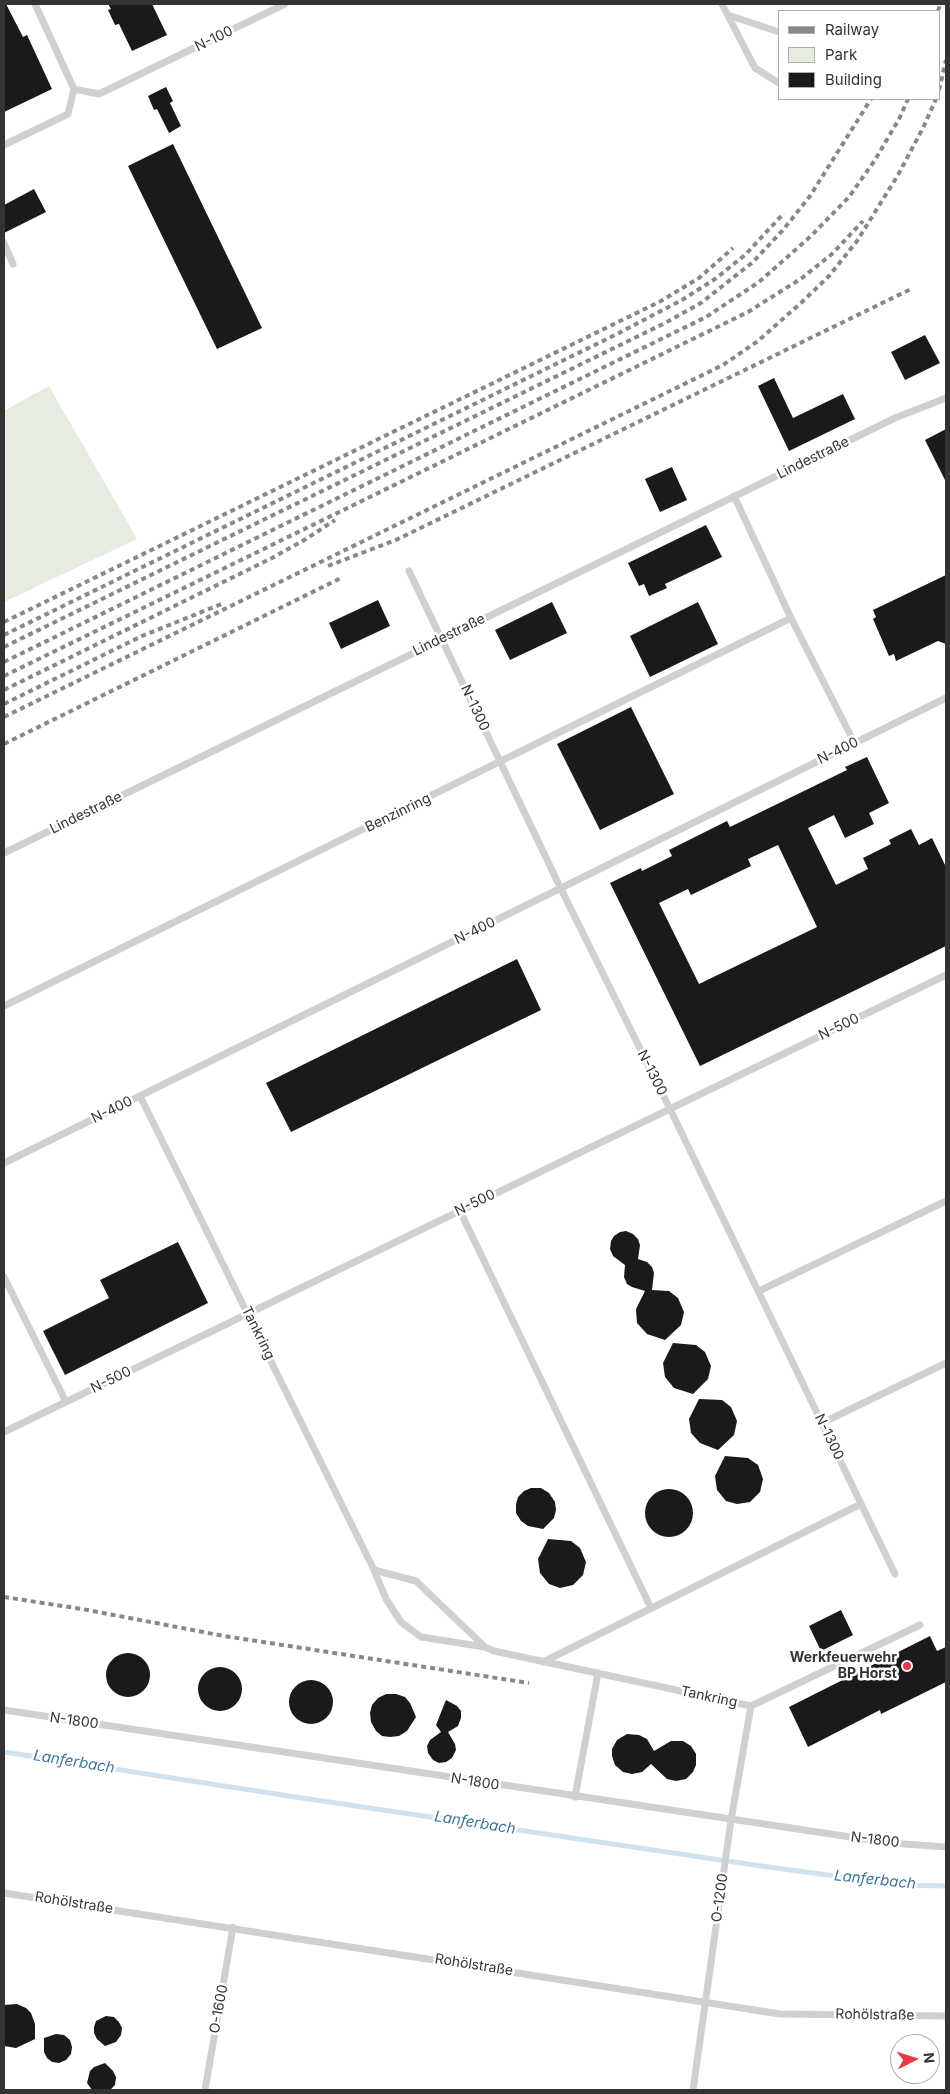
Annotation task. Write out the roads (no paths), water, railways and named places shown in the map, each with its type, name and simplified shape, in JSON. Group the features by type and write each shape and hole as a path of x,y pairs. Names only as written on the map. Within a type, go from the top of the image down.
{"lane":[{"path":"4,145 68,114 74,89 35,4"},
{"name":"N-100","path":"74,89 99,94 285,4"},
{"path":"722,4 755,68 778,82"},
{"path":"728,15 778,32"},
{"path":"4,243 13,264"},
{"name":"Lindestraße","path":"4,853 895,418 946,398"},
{"path":"734,496 791,618 854,742"},
{"name":"N-1300","path":"409,571 560,889 670,1109 895,1574"},
{"name":"Benzinring","path":"4,1006 501,763 791,618"},
{"name":"N-400","path":"4,1163 946,698"},
{"name":"N-500","path":"4,1432 946,975"},
{"name":"Tankring","path":"140,1096 374,1570 386,1599 401,1622 421,1637 485,1648 752,1706 920,1625"},
{"path":"759,1292 946,1201"},
{"path":"460,1211 651,1608"},
{"path":"4,1277 66,1402"},
{"path":"822,1423 946,1363"},
{"path":"543,1662 861,1504"},
{"path":"374,1570 416,1581 485,1648"},
{"path":"575,1797 598,1673"},
{"name":"O-1200","path":"693,2090 731,1820 752,1706"},
{"name":"N-1800","path":"4,1710 731,1820 891,1843 946,1847"},
{"name":"Rohölstraße","path":"4,1893 233,1927 780,2014 946,2016"},
{"name":"O-1600","path":"205,2090 233,1927"}],"waterway":[{"name":"Lanferbach","path":"4,1752 761,1866 903,1885 946,1886"}],"railway":[{"path":"938,10 940,4"},
{"path":"940,86 946,60"},
{"path":"4,647 665,323 701,303 753,262 783,230 810,196 870,100"},
{"path":"4,662 706,317 759,282 811,236 849,197 875,160 899,119 908,100"},
{"path":"4,717 723,365 758,341 829,276 857,241 898,175 936,100"},
{"path":"4,635 617,334 682,300 715,279 745,255 784,213"},
{"path":"4,676 748,312 802,278 832,254 863,221"},
{"path":"4,622 661,301 699,278 733,248"},
{"path":"328,566 398,539 911,289"},
{"path":"4,690 272,558 335,520"},
{"path":"4,744 343,577"},
{"path":"4,704 142,636 224,603"},
{"path":"4,1597 82,1609 224,1636 529,1683"}],"place":[{"name":"Werkfeuerwehr BP Horst","path":"907,1666"}]}
